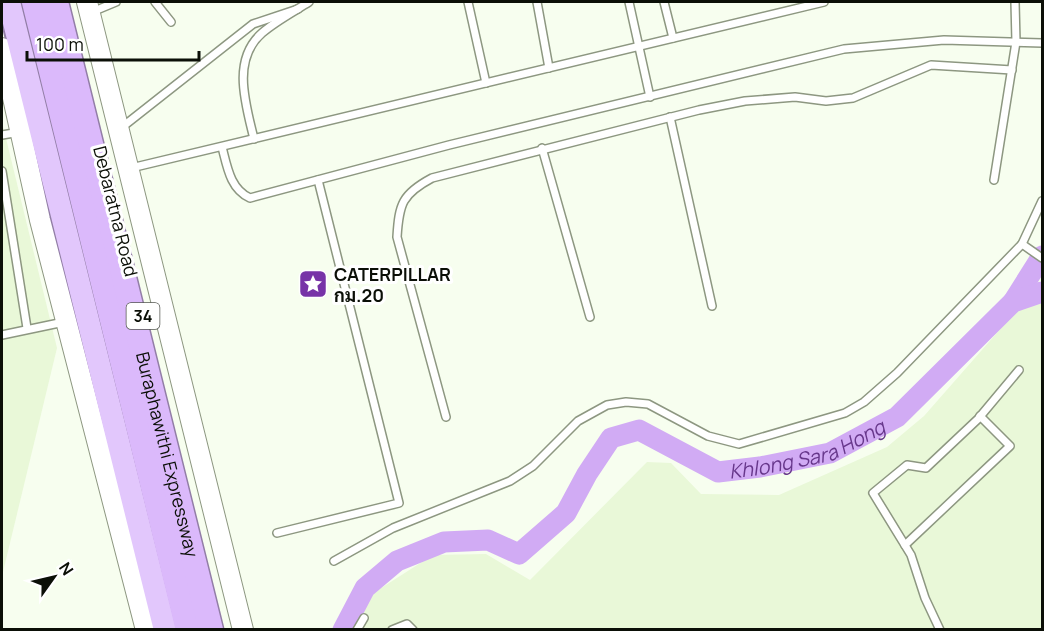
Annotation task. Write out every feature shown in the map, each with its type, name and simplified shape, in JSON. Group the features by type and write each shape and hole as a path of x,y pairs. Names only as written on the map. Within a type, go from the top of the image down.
{"highway":[{"path":"9,2 165,630"},
{"name":"Buraphawithi Expressway","path":"34,2 188,630"},
{"name":"Buraphawithi Expressway","path":"56,2 211,630"},
{"name":"Debaratna Road","path":"63,2 222,630"}],"main road":[{"name":"Debaratna Road","path":"88,7 240,624"},
{"path":"2,48 40,220 146,630"}],"lane":[{"path":"88,7 116,2"},
{"path":"155,2 171,22"},
{"path":"254,139 244,97 244,66 255,40 262,32 309,2"},
{"path":"468,2 486,83"},
{"path":"537,2 549,68"},
{"path":"629,2 650,97"},
{"path":"664,2 673,38"},
{"path":"128,169 824,2"},
{"path":"994,180 1016,42 1015,2"},
{"path":"119,130 253,24 298,9"},
{"path":"222,147 232,181 240,194 250,198 844,49 944,40 1042,43"},
{"path":"446,417 397,237 398,209 408,193 432,178 542,148 745,101 795,97 826,101 853,98 931,65 1012,70"},
{"path":"670,117 712,306"},
{"path":"2,135 22,132"},
{"path":"542,148 590,317"},
{"path":"2,171 27,328"},
{"path":"277,533 399,503 318,180"},
{"path":"334,561 393,528 510,481 533,465 578,421 607,405 626,402 648,404 708,436 739,444 845,413 864,402 897,373 1022,244 1042,201"},
{"path":"1022,244 1042,258"},
{"path":"2,335 66,321"},
{"path":"940,630 905,545 873,493 907,465 926,468 980,416 1018,370"},
{"path":"905,545 1010,447 980,416"},
{"path":"357,630 364,618"},
{"path":"392,630 407,624 413,630"}],"shaded area":[{"path":"2,122 57,348 3,572 2,572"},
{"path":"1042,301 1042,629 350,630 367,597 433,555 486,554 530,580 647,462 671,463 701,494 779,495 887,447 924,416 1017,310"}],"waterway":[{"path":"1013,302 1042,256"},
{"name":"Khlong Sara Hong","path":"343,630 365,588 397,561 444,542 488,540 519,554 566,513 587,474 611,438 639,430 718,472 760,467 830,453 897,417 1013,302 1042,292"}],"place":[{"name":"CATERPILLAR กม.20","path":"313,284"}]}
